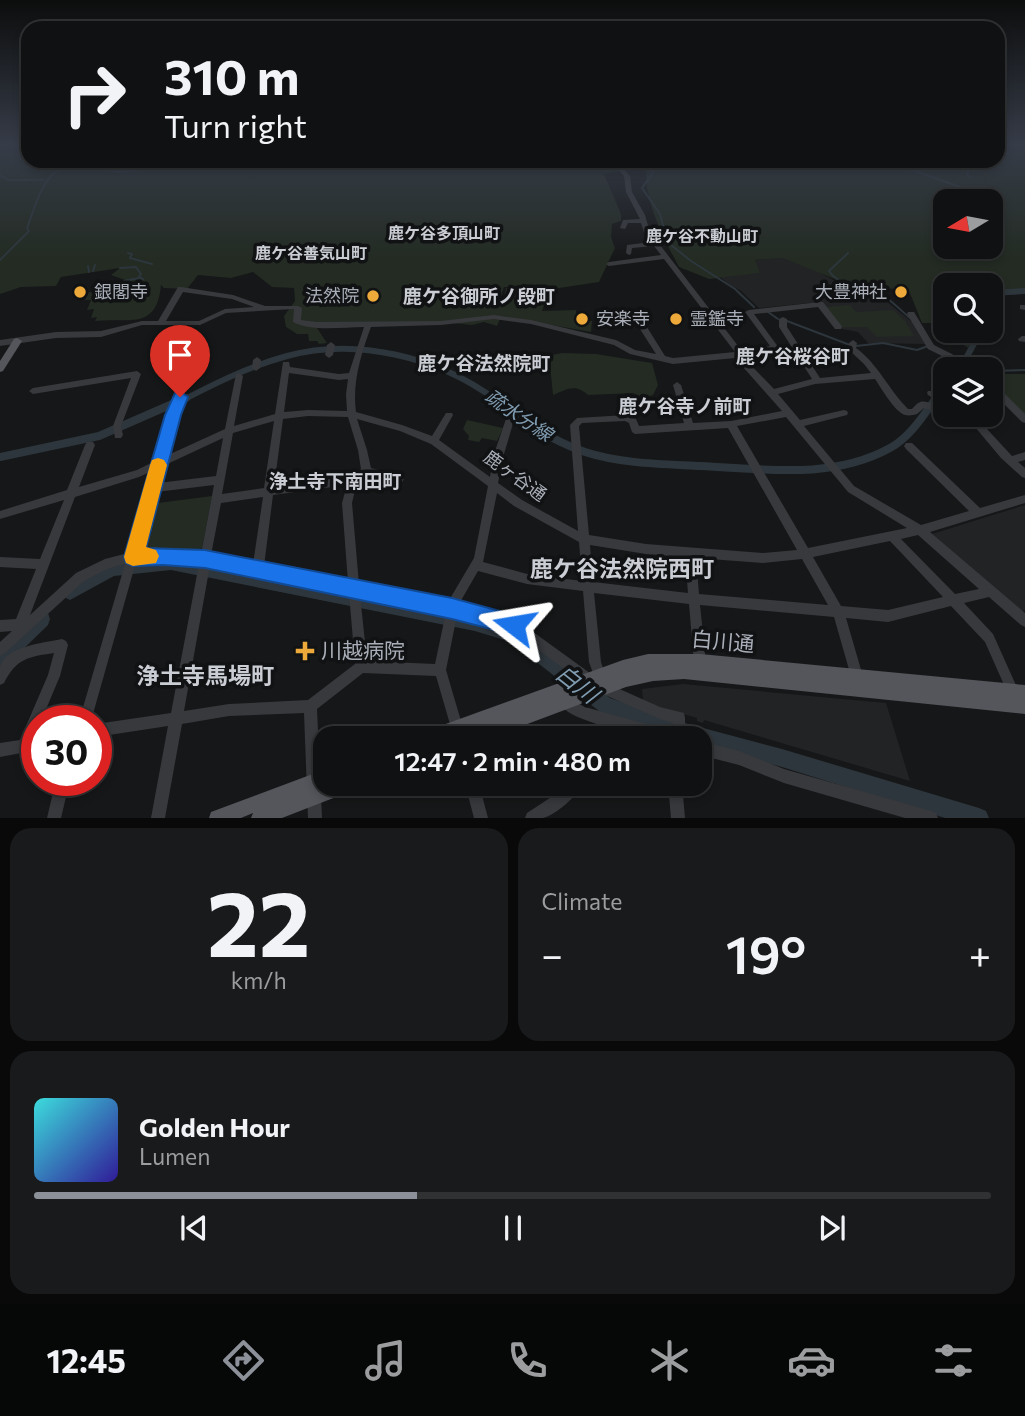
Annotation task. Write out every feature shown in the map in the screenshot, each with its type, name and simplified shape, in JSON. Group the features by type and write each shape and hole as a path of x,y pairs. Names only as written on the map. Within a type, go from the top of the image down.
{"main road":[{"path":"0,369 17,341"},
{"name":"白川通","path":"486,726 587,688 701,667 859,683 1025,706"},
{"name":"白川通","path":"859,683 1019,693"},
{"path":"217,817 313,787"},
{"path":"259,817 313,788"}],"street":[{"path":"628,183 629,192 654,244 738,355 833,468 858,494 920,530 1025,621"},
{"path":"623,228 625,221 644,221"},
{"path":"629,253 629,246 654,244"},
{"path":"609,264 664,257"},
{"path":"161,322 181,289 233,297 262,307"},
{"path":"0,343 56,335 101,334 135,324 200,323 225,311 262,307 298,308 297,322 302,324 441,324 494,317 534,323 673,361 738,355 775,348 749,312 820,304 838,327"},
{"path":"911,314 931,347 948,357"},
{"path":"783,320 783,327 818,381"},
{"path":"366,471 363,449 351,414 358,350 368,325"},
{"path":"642,326 662,358"},
{"path":"852,344 906,412 914,412 922,404 929,406 933,403"},
{"path":"257,570 285,366 339,377 354,376"},
{"path":"33,391 137,374 118,431"},
{"path":"158,817 239,376"},
{"path":"772,393 818,381 875,376"},
{"path":"677,385 690,427"},
{"path":"90,705 180,399"},
{"path":"1003,399 1025,421"},
{"name":"鹿ヶ谷通","path":"0,515 119,480 229,431 278,416 308,413 351,414 434,440 492,485 541,517 584,539 690,554 763,558 804,554 920,530 1025,499"},
{"path":"459,726 440,670 454,601 475,565 485,529 492,485 513,413"},
{"path":"631,726 583,713 595,662 574,425 580,420 626,418 633,421 635,430 690,427 732,424 788,413"},
{"path":"798,424 844,413"},
{"path":"434,440 449,415"},
{"path":"732,424 839,613 859,683"},
{"path":"980,427 1025,474"},
{"path":"21,626 90,445"},
{"path":"909,446 978,513"},
{"path":"1010,461 1025,456"},
{"path":"216,499 353,480 366,471 398,479"},
{"path":"152,488 220,480"},
{"path":"353,480 347,503 361,667"},
{"path":"892,536 989,638 1019,693"},
{"path":"690,554 701,667"},
{"path":"0,650 21,626 80,577 105,564 131,563 163,556 204,565 257,570 355,597 514,625 587,688 679,718 679,726"},
{"path":"0,562 44,564"},
{"path":"475,565 527,579 589,587 888,616 992,591"},
{"path":"0,626 21,626"},
{"path":"0,678 7,663 15,655 62,645 44,705"},
{"path":"112,728 229,710 310,706 361,667 440,670"},
{"path":"310,706 313,736"},
{"path":"0,750 21,746"},
{"path":"712,751 784,776 931,817"},
{"path":"54,817 59,796"},
{"path":"315,817 317,796"},
{"path":"475,796 481,817"},
{"path":"532,817 565,796"},
{"path":"676,796 678,817"}],"shaded area":[{"path":"0,183 608,183 621,214 621,221 612,224 611,237 615,248 599,282 546,290 504,287 500,299 505,303 503,300 506,288 549,292 542,311 576,310 576,320 592,321 591,332 501,316 497,326 484,322 472,325 442,322 315,325 327,343 319,344 317,341 309,341 308,334 297,334 286,327 284,316 295,301 294,288 272,287 253,272 231,278 198,275 187,289 164,288 161,285 154,310 147,316 129,320 95,321 97,317 91,318 94,309 87,310 91,300 85,300 89,292 99,293 98,298 109,296 114,286 125,280 111,275 120,268 61,277 56,286 21,287 0,294"},
{"path":"647,183 1025,183 1025,290 1003,292 1003,273 933,273 933,324 922,323 909,291 842,282 783,258 755,260 760,273 709,279 679,267 649,196"},
{"path":"792,258 841,284 870,288 912,322 925,344 868,343 858,332 842,329 819,302 759,308 740,290 721,278 727,263"},
{"path":"850,305 856,312 893,310 905,321 914,336 877,337 867,327 842,327 826,307"},
{"path":"596,354 652,363 658,385 653,395 644,398 633,393 588,395 574,388 553,395 550,365 552,355"},
{"path":"1003,374 1025,374 1025,417 1003,394"},
{"path":"467,420 503,428 497,441 482,438 479,442 468,440 469,436 463,429"},
{"path":"212,496 202,548 194,552 138,550 150,504"},
{"path":"1025,505 1025,610 1021,612 932,534"},
{"path":"683,684 886,703 910,781 704,720 703,723 697,721 697,718 643,702 642,689"}],"waterway":[{"path":"0,260 29,231 27,228 45,183"},
{"path":"646,183 642,188 660,214 671,245 735,289 754,307"},
{"path":"949,183 965,189"},
{"path":"128,253 132,254 130,258 152,264"},
{"path":"848,253 829,271 833,276 875,290 910,318"},
{"path":"93,271 95,265"},
{"path":"88,266 89,272"},
{"path":"120,268 136,267 141,274 139,277 143,279"},
{"path":"124,281 139,278"},
{"name":"疏水分線","path":"1003,292 1025,291"},
{"path":"768,312 778,319"},
{"path":"787,321 850,345"},
{"path":"856,346 883,343 917,350 928,346"},
{"name":"疏水分線","path":"967,357 974,343"},
{"name":"疏水分線","path":"183,400 233,375 273,360 313,351 341,349 368,350 423,362 449,372 496,400"},
{"path":"1003,371 1025,370"},
{"name":"疏水分線","path":"0,457 99,436 186,398"},
{"name":"疏水分線","path":"494,398 548,436 599,456 657,464 773,470 821,469 868,458 890,448 910,432 933,402"},
{"name":"白川","path":"70,592 112,569 171,563 475,623 515,635 605,705 688,733 782,758 979,818"},
{"name":"白川","path":"0,660 42,619"}],"slow traffic":[{"path":"149,556 133,557 158,465"}],"place":[{"name":"銀閣寺","path":"80,292"},
{"name":"大豊神社","path":"901,292"},
{"name":"法然院","path":"373,296"},
{"name":"安楽寺","path":"582,319"},
{"name":"霊鑑寺","path":"676,319"},
{"name":"川越病院","path":"305,651"}],"district":[{"name":"鹿ケ谷多頂山町","path":"444,233"},
{"name":"鹿ケ谷不動山町","path":"702,236"},
{"name":"鹿ケ谷善気山町","path":"311,253"},
{"name":"鹿ケ谷御所ノ段町","path":"479,296"},
{"name":"鹿ケ谷桜谷町","path":"793,356"},
{"name":"鹿ケ谷法然院町","path":"484,363"},
{"name":"鹿ケ谷寺ノ前町","path":"685,406"},
{"name":"浄土寺下南田町","path":"335,481"},
{"name":"鹿ケ谷法然院西町","path":"622,569"},
{"name":"浄土寺馬場町","path":"205,676"}],"route":[{"path":"180,397 133,557 205,559 354,591 452,608 514,625"}]}
